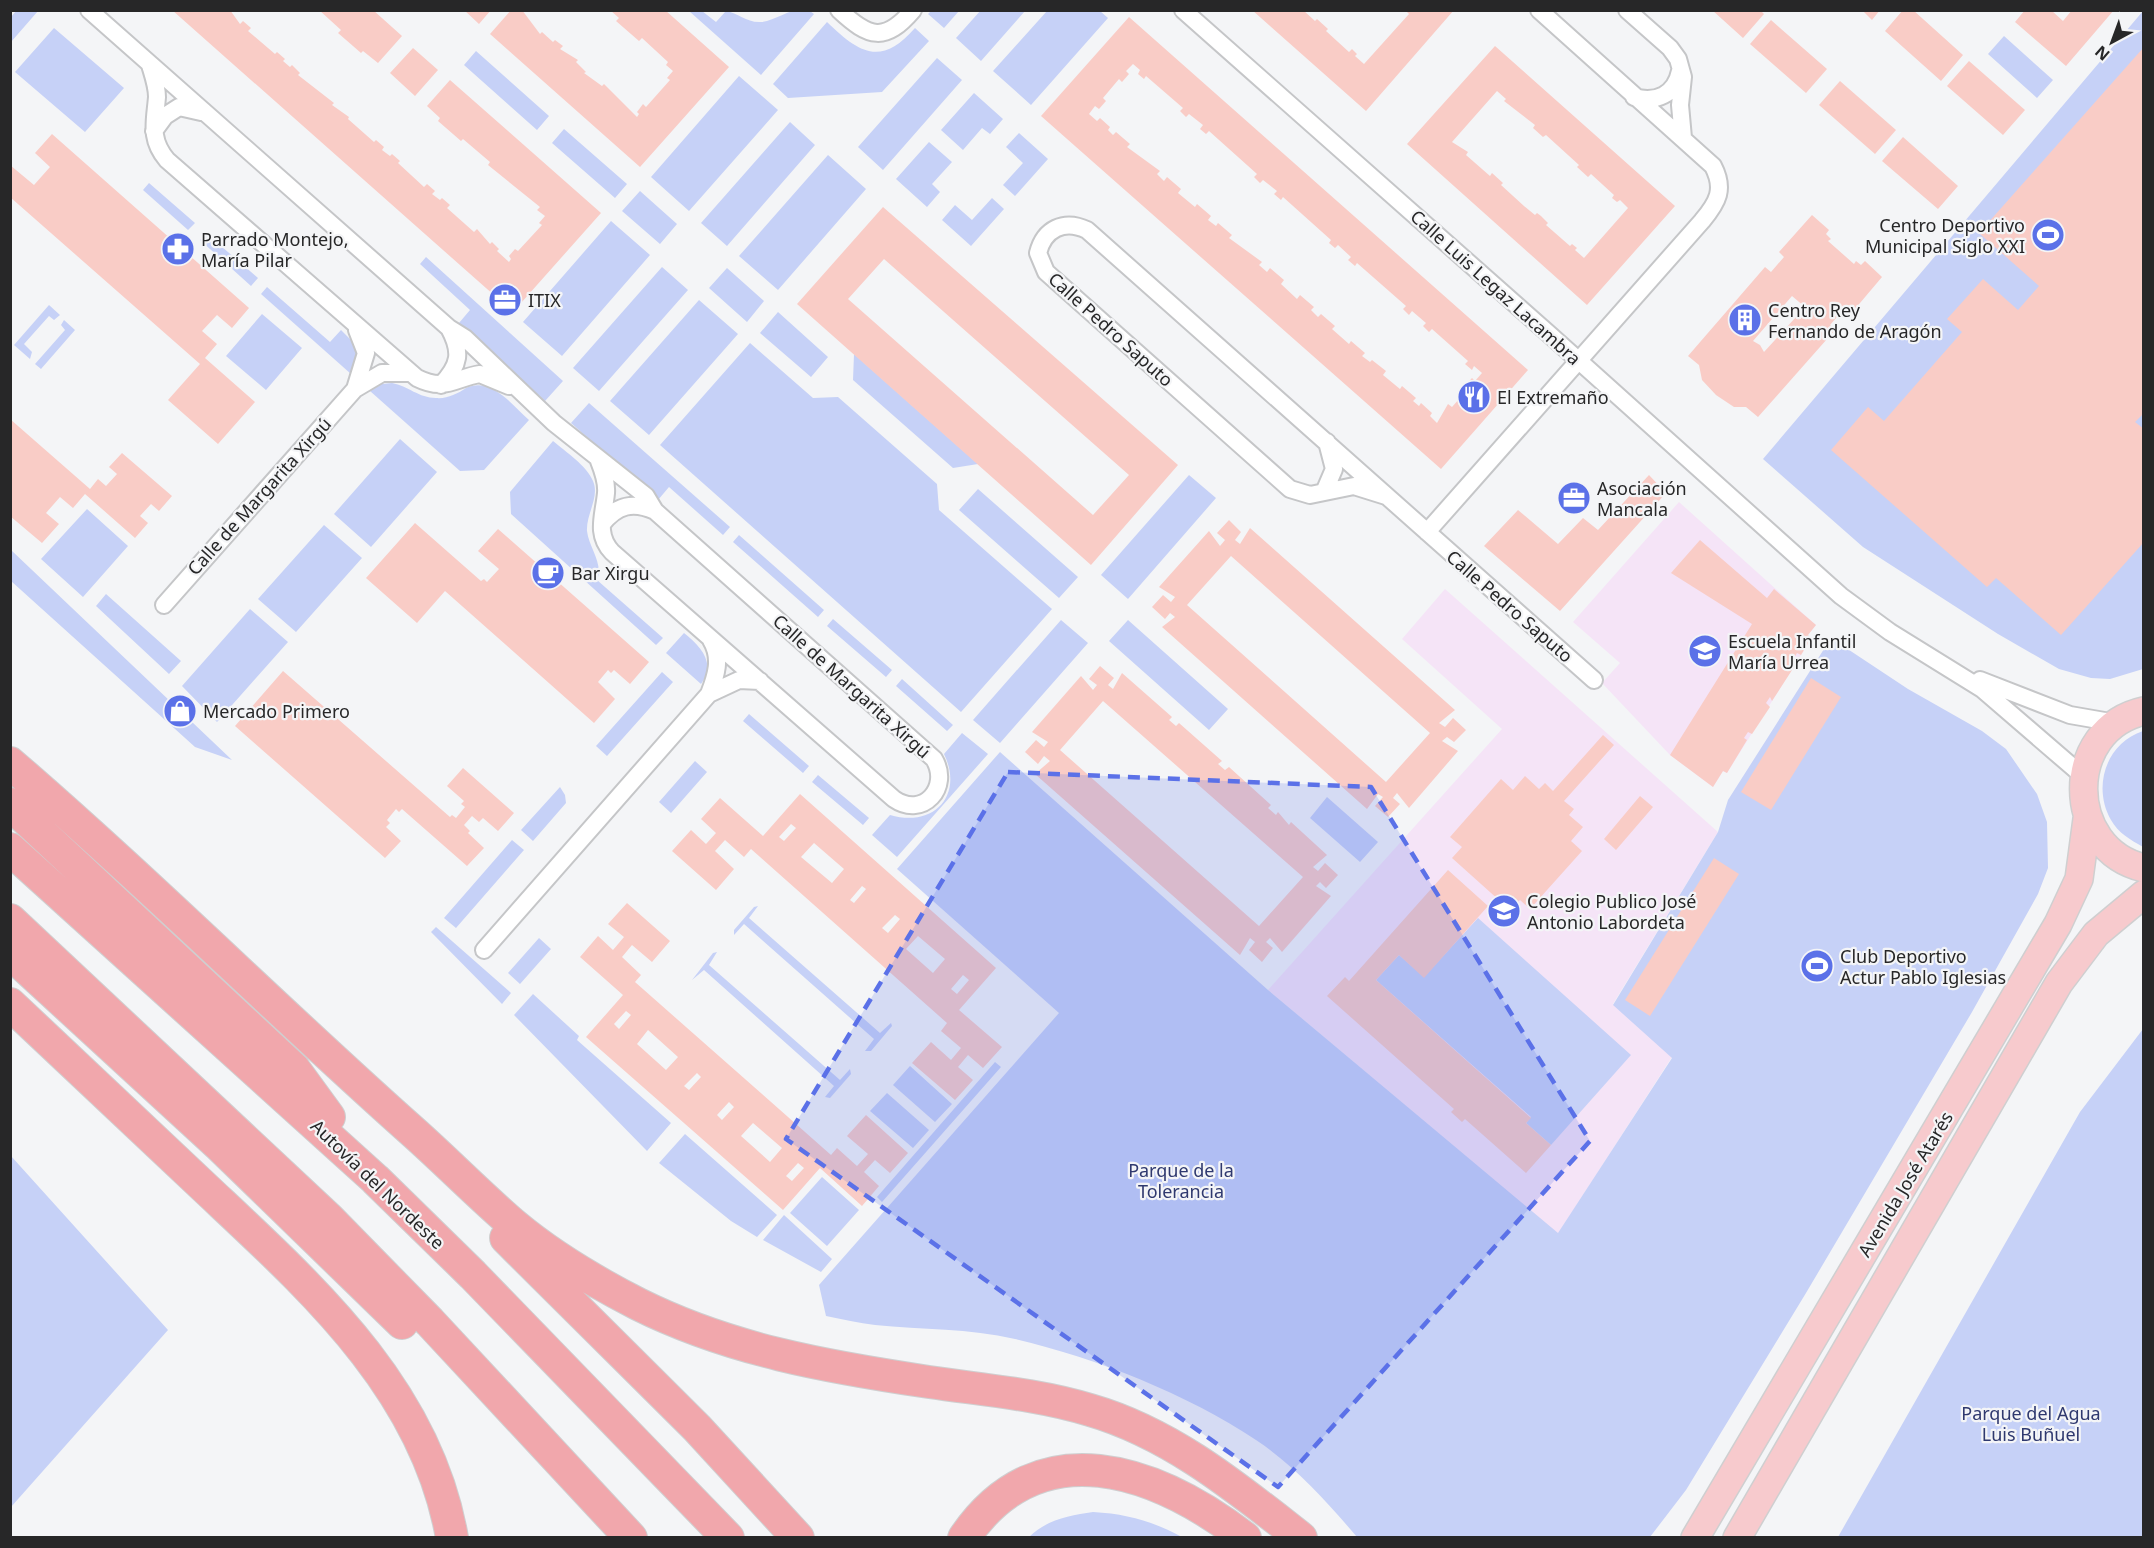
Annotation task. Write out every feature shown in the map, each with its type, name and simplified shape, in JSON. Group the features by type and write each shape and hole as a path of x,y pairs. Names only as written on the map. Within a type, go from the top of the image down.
{"highway":[{"path":"10,764 83,826 316,1046 516,1227 586,1275 642,1306 751,1350 851,1370 1019,1394 1088,1409 1117,1419 1167,1442 1220,1475 1301,1538"},
{"path":"10,804 294,1069 375,1179"},
{"name":"Autovía del Nordeste","path":"10,849 375,1179 482,1283 728,1538"},
{"path":"10,920 329,1219 430,1322 631,1538"},
{"path":"10,953 221,1147 414,1335 605,1509"},
{"path":"10,1004 287,1265 359,1343 391,1385 411,1420 431,1466 452,1538"},
{"path":"316,1046 407,1143 697,1428 798,1538"},
{"path":"964,1538 977,1518 1013,1486 1037,1475 1068,1470 1104,1471 1138,1479 1178,1494 1215,1515 1245,1538"}],"main road":[{"path":"2144,711 2116,723 2100,737 2089,756 2083,776 2082,798 2087,819 2098,839 2114,855 2144,867"},
{"name":"Avenida José Atarés","path":"1695,1538 2058,924 2079,879 2087,819"},
{"name":"Avenida José Atarés","path":"1737,1538 2059,983 2096,934 2144,894"}],"street":[{"name":"Calle de Margarita Xirgú","path":"89,10 449,328 483,354 521,394 598,461 612,467 646,496 655,511 934,759 941,773 936,791 920,805 902,804 612,552 603,541 602,524 606,485 598,461"},
{"path":"839,10 867,32 876,34 899,26 914,10"},
{"name":"Calle Luis Legaz Lacambra","path":"1183,10 1579,360 1841,596 1890,632 1954,670 2003,705 2083,776"},
{"path":"1427,532 1715,205 1720,195 1718,176 1713,166 1539,10"},
{"path":"1627,10 1670,48 1680,66 1683,77 1680,105 1683,138"},
{"name":"Calle de Margarita Xirgú","path":"150,64 157,95 154,131 157,146 167,160 410,373 424,382 441,385 480,374 494,378 521,394"},
{"path":"1634,97 1650,100 1667,94 1674,86 1680,66"},
{"name":"Calle de Margarita Xirgú","path":"154,131 165,116 178,107 206,114"},
{"name":"Calle Pedro Saputo","path":"1386,496 1354,486 1325,490 1310,495 1290,489 1046,272 1040,264 1038,253 1045,236 1061,225 1071,224 1087,230 1594,680"},
{"name":"Calle de Margarita Xirgú","path":"355,327 366,353 355,388"},
{"name":"Calle de Margarita Xirgú","path":"441,385 455,369 459,356 459,348 449,328"},
{"name":"Calle de Margarita Xirgú","path":"164,604 355,388 382,374 410,373"},
{"path":"1325,490 1334,468 1327,441"},
{"path":"602,524 617,509 628,505 639,504 655,511"},
{"path":"708,636 717,656 717,671 710,694"},
{"name":"Calle Luis Legaz Lacambra","path":"1954,670 2048,708 2070,715 2116,723"},
{"path":"484,950 710,694 733,682 760,681"}],"highlighted area":[{"path":"1008,772 1371,787 1590,1141 1278,1487 786,1139"}],"shaded area":[{"name":"Escuela Infantil María Urrea","path":"1679,502 1816,625 1808,635 1811,639 1727,773 1723,771 1713,787 1670,755 1602,683 1620,663 1573,622"},
{"name":"Colegio Publico José Antonio Labordeta","path":"1445,589 1718,832 1613,1004 1672,1057 1558,1234 1268,990 1502,729 1402,639"}],"green space":[{"path":"801,10 814,14 761,75 689,11 702,11 716,22 726,11 756,22 768,21"},
{"path":"981,10 1025,11 981,61 956,38"},
{"path":"16,11 38,11 11,42 11,17"},
{"path":"931,11 959,11 944,28 928,14"},
{"path":"1047,11 1100,11 1108,18 1031,105 993,71"},
{"name":"Centro Deportivo Municipal Siglo XXI","path":"2143,11 2143,669 2110,679 2091,678 2059,669 1998,634 1863,547 1763,459"},
{"path":"827,22 849,42 870,51 891,48 915,28 929,41 882,92 788,98 773,84"},
{"path":"54,28 124,88 85,132 15,72"},
{"path":"2004,36 2053,80 2037,98 1988,54"},
{"path":"476,51 549,116 537,130 464,65"},
{"path":"937,58 962,80 883,170 858,147"},
{"path":"739,76 778,110 689,211 651,177"},
{"path":"974,93 1003,119 990,134 982,128 963,150 941,130"},
{"path":"790,122 815,145 727,246 701,223"},
{"path":"564,129 627,184 615,198 552,143"},
{"path":"1019,133 1048,159 1015,196 1003,185 1023,163 1006,147"},
{"path":"929,142 952,162 932,184 940,192 927,207 896,179"},
{"path":"828,155 866,189 778,290 739,256"},
{"path":"149,183 195,223 188,230 143,190"},
{"path":"640,191 677,224 660,244 622,211"},
{"path":"992,198 1004,209 971,246 942,220 955,205 972,220"},
{"path":"611,221 650,255 562,356 523,322"},
{"path":"206,233 258,278 251,286 200,240"},
{"path":"426,257 563,381 545,401 459,323 470,310 420,264"},
{"path":"662,267 688,290 599,391 573,368"},
{"path":"727,268 764,301 747,322 709,288"},
{"path":"267,287 330,342 341,330 353,342 357,351 351,374 261,294"},
{"path":"699,300 738,334 649,435 610,401"},
{"path":"49,305 60,315 54,320 49,316 24,344 32,352 30,359 14,345"},
{"path":"778,312 828,357 811,377 760,333"},
{"path":"262,314 302,348 266,390 226,356"},
{"path":"64,320 75,330 41,369 35,364 65,330 61,325"},
{"path":"750,343 813,398 838,397 937,484 939,510 1052,609 961,712 660,445"},
{"path":"854,354 978,464 953,468 853,380"},
{"path":"392,383 424,396 436,398 448,397 475,385 484,386 508,400 529,420 484,470 460,471 370,391 382,384"},
{"path":"589,403 730,527 723,535 669,487 658,500 571,423"},
{"path":"400,439 437,472 371,547 334,514"},
{"path":"553,441 581,465 590,475 595,487 587,531 599,568 597,580 663,638 656,645 511,514 510,492"},
{"path":"1189,475 1216,498 1128,599 1101,575"},
{"path":"978,489 1078,577 1059,598 959,510"},
{"path":"87,509 128,546 83,597 41,559"},
{"path":"324,525 362,558 296,632 258,599"},
{"path":"739,535 824,610 818,617 733,542"},
{"path":"11,550 232,760 195,747 11,581"},
{"path":"106,594 181,661 169,674 96,606"},
{"path":"250,609 288,642 217,722 182,686"},
{"path":"833,619 892,670 886,677 827,626"},
{"path":"1061,620 1088,643 1000,743 973,720"},
{"path":"1128,620 1228,709 1209,730 1109,641"},
{"path":"684,633 701,649 707,662 706,676 701,684 666,653"},
{"name":"Parque de la Tolerancia","path":"1831,638 1908,689 1982,731 2006,749 2037,794 2047,822 2048,868 2038,894 1972,1012 1806,1293 1686,1490 1650,1537 1357,1537 1310,1485 1270,1450 1201,1407 1140,1379 1077,1356 998,1335 875,1325 826,1316 819,1285 1059,1013 897,869 1000,752 1268,990 1558,1233 1672,1058 1613,1005 1718,832 1728,800"},
{"path":"662,672 673,682 607,756 596,746"},
{"path":"902,679 953,725 947,731 896,686"},
{"path":"749,714 809,766 803,773 743,721"},
{"path":"2144,731 2143,847 2125,836 2114,825 2105,807 2103,781 2106,768 2120,745 2130,737"},
{"path":"962,733 988,754 897,857 872,835 890,815 906,818 920,817 941,805 950,783 949,769 944,754"},
{"path":"695,761 707,772 671,813 659,802"},
{"path":"818,775 869,818 863,825 812,782"},
{"path":"560,787 565,795 566,803 533,841 521,830"},
{"path":"1327,797 1378,842 1360,862 1310,818"},
{"path":"512,840 524,850 456,928 444,918"},
{"path":"758,906 749,918 880,1033 891,1023 892,1026 871,1051 865,1051 874,1039 744,924 734,935 734,930 754,907"},
{"path":"1478,918 1631,1055 1551,1145 1526,1123 1531,1117 1376,980 1399,955 1424,977"},
{"path":"436,927 511,993 502,1004 431,932"},
{"path":"539,938 551,949 520,984 508,973"},
{"path":"717,952 709,965 840,1080 850,1069 851,1074 830,1098 825,1097 834,1086 704,970 692,980 713,953"},
{"path":"533,994 579,1036 577,1040 671,1123 647,1151 514,1015"},
{"name":"Parque del Agua Luis Buñuel","path":"2143,1029 2143,1537 1838,1537 2080,1112"},
{"path":"995,1062 1001,1067 882,1202 877,1197"},
{"path":"910,1066 952,1104 935,1122 893,1085"},
{"path":"887,1093 929,1130 913,1148 870,1111"},
{"path":"685,1134 777,1215 757,1237 731,1221 659,1163"},
{"path":"11,1156 168,1330 10,1507"},
{"path":"822,1177 859,1210 827,1246 790,1213"},
{"path":"784,1215 832,1259 821,1272 763,1240"},
{"path":"1093,1512 1139,1519 1182,1537 1029,1537 1051,1522"}],"building":[{"path":"172,10 230,10 240,24 243,21 251,28 248,31 275,54 277,52 290,67 292,65 300,73 298,75 334,103 332,105 349,117 348,119 374,142 376,140 384,147 382,150 390,156 392,154 400,161 398,163 424,187 427,184 435,191 432,194 440,200 442,198 450,205 447,208 474,232 477,229 490,244 492,242 499,249 497,251 509,262 511,259 509,256 515,249 518,251 542,225 539,223 545,216 537,210 540,207 488,165 490,162 438,121 440,118 427,106 450,80 601,213 513,312"},
{"path":"319,10 373,10 402,36 378,63 363,51 361,53 338,33 341,30"},
{"path":"464,10 491,10 479,24"},
{"path":"511,10 522,10 540,34 542,32 553,42 555,40 563,46 560,49 578,60 576,62 586,72 584,73 602,86 604,84 637,117 639,114 637,112 643,104 646,107 670,80 667,78 673,71 666,65 668,62 642,38 639,41 616,21 619,18 610,10 665,10 729,67 640,167 490,34"},
{"path":"1252,10 1303,10 1328,29 1326,31 1349,52 1352,49 1357,54 1355,56 1364,64 1409,14 1405,10 1454,10 1366,111"},
{"path":"1712,10 1760,10 1764,14 1743,38"},
{"path":"1862,10 1880,10 1872,20"},
{"path":"1903,10 1913,10 1963,55 1941,81 1885,31"},
{"path":"2025,10 2051,10 2063,21 2072,10 2114,10 2066,66 2015,22"},
{"path":"1129,17 1528,370 1441,469 1041,116","holes":["1133,64 1140,70 1138,74 1144,79 1146,76 1183,108 1180,111 1186,117 1189,114 1203,125 1200,129 1206,134 1209,131 1257,174 1254,177 1260,183 1263,180 1277,191 1274,194 1281,200 1283,197 1331,240 1329,243 1335,248 1338,245 1351,257 1348,260 1355,266 1357,263 1406,306 1403,309 1409,315 1412,311 1426,323 1423,326 1429,332 1432,329 1468,361 1465,364 1472,370 1474,366 1482,373 1475,381 1472,378 1465,386 1468,389 1452,407 1448,404 1437,423 1430,416 1432,413 1421,403 1419,406 1413,401 1416,398 1402,386 1400,389 1383,375 1386,371 1372,360 1370,362 1362,356 1365,353 1351,341 1349,344 1332,329 1335,326 1321,314 1318,317 1311,310 1314,307 1300,295 1297,299 1281,284 1284,280 1270,268 1267,272 1259,265 1262,262 1229,238 1232,235 1218,223 1216,226 1208,220 1211,216 1197,204 1195,207 1178,193 1181,189 1167,177 1164,181 1157,174 1160,171 1127,147 1130,144 1116,132 1113,135 1108,130 1110,127 1100,118 1097,121 1089,114 1095,106 1099,109 1106,101 1103,98 1119,79 1122,82 1129,74 1126,71"]},
{"path":"1771,20 1827,69 1806,93 1750,44"},
{"path":"1495,46 1675,206 1587,305 1407,144","holes":["1497,91 1506,99 1504,101 1535,125 1533,128 1543,137 1546,135 1579,165 1577,167 1588,177 1591,174 1614,195 1612,198 1617,202 1620,200 1628,208 1584,258 1575,250 1577,248 1572,244 1570,246 1546,225 1548,223 1541,216 1537,213 1535,215 1524,206 1501,185 1503,183 1492,173 1490,176 1466,155 1468,152 1452,142"]},
{"name":"Centro Deportivo Municipal Siglo XXI","path":"2144,47 2144,413 2135,422 2144,429 2144,542 2061,635 1996,578 1987,587 1831,450 1868,407 1884,421 1962,332 1947,319 1983,279 2018,310 2039,286 1979,233"},
{"path":"413,48 438,70 415,96 390,73"},
{"path":"1969,61 2025,110 2003,135 1947,86"},
{"path":"1840,81 1896,130 1875,154 1819,105"},
{"path":"52,134 249,308 232,328 217,315 202,331 217,344 205,358 255,402 218,444 168,400 200,364 10,197 10,165 34,185 50,167 35,153"},
{"path":"1903,137 1958,186 1938,209 1882,161"},
{"path":"883,207 1178,465 1091,565 797,304","holes":["884,259 1129,475 1093,515 848,299"]},
{"name":"Centro Rey Fernando de Aragón","path":"1812,215 1829,230 1826,234 1831,239 1828,241 1854,264 1856,261 1861,265 1865,261 1882,277 1849,316 1843,310 1830,325 1835,330 1758,417 1746,407 1734,407 1716,395 1702,380 1699,365 1688,356 1765,267 1771,272 1784,257 1779,252","holes":["1792,296 1805,307 1764,352 1760,345 1753,341"]},
{"path":"10,419 90,489 98,479 106,486 117,474 109,467 122,453 172,496 159,511 151,504 140,516 148,523 135,538 85,494 73,508 60,497 46,513 59,524 42,543 10,516"},
{"path":"1649,475 1666,493 1560,611 1484,546 1518,510 1558,544 1583,518 1598,530"},
{"path":"1229,520 1241,532 1235,540 1240,544 1250,528 1455,710 1439,723 1445,727 1453,718 1466,730 1454,742 1447,737 1442,741 1458,751 1409,808 1397,793 1393,798 1400,804 1388,817 1375,806 1383,797 1378,794 1367,809 1162,627 1175,617 1170,613 1165,619 1152,607 1163,595 1171,602 1175,597 1159,587 1209,531 1220,546 1225,540 1217,533","holes":["1231,556 1430,733 1386,782 1187,605"]},
{"path":"415,523 481,581 484,579 487,582 499,569 478,551 498,529 649,662 630,684 614,670 611,673 608,670 598,682 615,699 594,723 445,591 417,623 366,578"},
{"path":"1700,540 1767,598 1774,589 1816,625 1808,635 1811,639 1801,655 1797,653 1790,664 1794,667 1772,701 1770,697 1766,703 1770,707 1752,734 1748,732 1744,738 1747,740 1727,773 1723,771 1713,787 1670,755 1752,624 1671,573"},
{"path":"1100,666 1114,678 1108,685 1113,689 1122,673 1172,717 1169,720 1176,726 1179,723 1222,761 1218,764 1225,770 1229,767 1271,805 1268,808 1276,815 1278,812 1289,825 1291,822 1327,855 1313,867 1318,871 1325,863 1338,875 1326,888 1320,882 1316,886 1331,896 1282,952 1270,938 1266,942 1273,948 1262,962 1249,950 1255,942 1250,938 1240,955 1035,774 1050,761 1044,756 1038,764 1025,752 1036,740 1044,747 1048,742 1032,732 1081,676 1093,690 1097,685 1089,679","holes":["1103,701 1303,877 1259,926 1060,750"]},
{"path":"283,671 450,817 452,815 456,818 465,807 461,804 464,801 447,786 463,768 514,813 498,831 483,818 479,822 472,816 464,825 470,831 468,833 484,848 467,866 402,809 399,812 396,809 387,820 390,823 386,827 401,841 385,858 235,726"},
{"path":"1811,678 1841,697 1771,810 1741,792"},
{"path":"1603,735 1614,745 1564,801 1574,809 1569,815 1583,827 1571,841 1582,851 1530,909 1520,900 1510,910 1452,858 1462,847 1450,837 1501,779 1513,790 1525,776 1539,789 1545,783 1553,791"},
{"path":"800,794 996,968 959,1010 1002,1047 983,1068 968,1055 958,1067 973,1080 955,1100 912,1063 931,1042 951,1060 961,1048 941,1031 947,1023 751,849 744,857 725,840 715,851 734,869 716,890 672,851 691,830 706,844 716,833 701,819 720,798 763,836","holes":["791,824 796,828 784,841 779,837","814,843 844,869 832,883 801,857","862,886 866,889 854,903 850,900","895,915 900,919 888,933 882,928","918,936 945,959 933,973 906,949","963,975 969,980 957,994 951,989"]},
{"path":"1640,796 1653,807 1616,850 1604,839"},
{"path":"1714,858 1739,874 1650,1016 1625,1000"},
{"path":"1448,870 1488,906 1424,978 1399,955 1376,980 1531,1118 1526,1123 1551,1145 1526,1173 1465,1119 1462,1122 1451,1112 1454,1109 1327,996 1345,977 1349,981"},
{"path":"627,903 670,941 652,962 632,945 622,957 641,975 635,982 831,1155 837,1148 857,1166 868,1154 847,1136 866,1115 908,1153 890,1173 875,1160 864,1172 879,1186 862,1206 820,1168 783,1210 586,1037 623,995 580,957 598,936 613,950 624,937 608,924","holes":["626,1011 631,1015 619,1029 614,1024","648,1030 678,1057 666,1070 637,1044","697,1073 701,1077 689,1090 684,1086","729,1102 734,1107 722,1120 717,1115","753,1123 782,1148 770,1162 741,1136","798,1163 804,1168 792,1181 786,1176"]}],"place":[{"name":"Centro Deportivo Municipal Siglo XXI","path":"2048,235"},
{"name":"Parrado Montejo, María Pilar","path":"178,249"},
{"name":"ITIX","path":"505,300"},
{"name":"Centro Rey Fernando de Aragón","path":"1745,320"},
{"name":"El Extremaño","path":"1474,397"},
{"name":"Asociación Mancala","path":"1574,498"},
{"name":"Bar Xirgu","path":"548,573"},
{"name":"Escuela Infantil María Urrea","path":"1705,651"},
{"name":"Mercado Primero","path":"180,711"},
{"name":"Colegio Publico José Antonio Labordeta","path":"1504,911"},
{"name":"Club Deportivo Actur Pablo Iglesias","path":"1817,966"}]}
